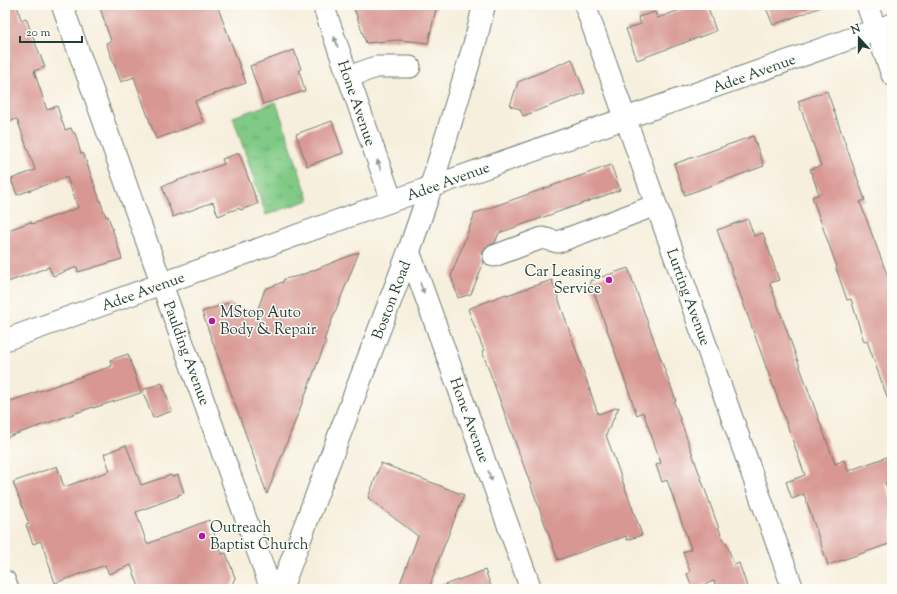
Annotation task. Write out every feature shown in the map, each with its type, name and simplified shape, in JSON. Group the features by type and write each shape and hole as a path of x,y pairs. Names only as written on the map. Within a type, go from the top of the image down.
{"main road":[{"name":"Boston Road","path":"281,589 409,251 431,187 476,39 484,5"}],"street":[{"name":"Paulding Avenue","path":"62,5 271,589"},
{"name":"Hone Avenue","path":"323,5 392,201"},
{"name":"Lurting Avenue","path":"585,5 793,589"},
{"path":"867,5 884,27 892,75"},
{"name":"Adee Avenue","path":"5,340 431,187 884,27"},
{"path":"348,77 376,67 410,67"},
{"path":"494,256 542,238 558,242 656,205"},
{"name":"Hone Avenue","path":"409,251 531,589"},
{"path":"5,581 8,589"}],"green space":[{"path":"276,102 309,200 266,215 233,117"}],"building":[{"path":"5,5 17,5 21,20 26,18 45,67 34,71 47,110 57,106 65,130 71,128 73,133 75,133 81,154 83,153 106,217 108,216 122,259 78,272 77,267 53,276 49,267 5,283 5,231 31,222 32,224 78,208 67,177 17,195 11,179 35,170 17,119 5,123"},
{"path":"99,5 217,5 246,83 195,101 203,122 156,139 134,77 121,82 106,43 111,41"},
{"path":"353,5 437,5 428,43 397,40 366,43"},
{"path":"694,5 707,5 716,31 637,60 626,29 641,24 638,17 655,12 657,18"},
{"path":"765,5 821,5 821,7 773,25"},
{"path":"294,50 301,69 299,70 305,91 263,104 250,66"},
{"path":"572,59 585,93 523,116 520,109 510,106 518,82"},
{"path":"827,91 865,200 860,202 892,288 892,405 890,405 867,341 864,342 851,299 847,300 812,197 819,194 810,169 821,166 798,101"},
{"path":"332,121 343,153 307,166 296,134"},
{"path":"753,136 764,166 685,195 674,164"},
{"path":"239,153 258,204 240,210 239,208 218,216 213,202 173,217 162,186 224,164 222,159"},
{"path":"611,165 620,190 499,233 495,243 489,245 482,254 484,262 471,294 458,298 451,276 475,213"},
{"path":"748,219 754,236 763,233 779,280 770,284 835,464 844,460 848,471 892,455 892,482 885,483 892,501 892,543 828,565 804,494 792,499 786,482 805,475 717,230"},
{"path":"359,252 324,340 326,341 267,494 202,312 228,303 256,314 265,289 283,282 284,279 299,276"},
{"path":"628,268 676,401 674,402 724,543 726,542 734,565 739,563 748,589 717,589 714,581 693,589 687,574 690,572 683,552 691,549 667,480 662,482 656,465 661,463 643,412 637,415 590,281"},
{"path":"552,280 598,414 619,407 606,435 642,535 627,540 626,536 558,560 468,309 506,294 507,295"},
{"path":"128,354 141,393 93,407 5,438 5,403 112,366 110,360"},
{"path":"162,383 172,411 153,418 142,390"},
{"path":"126,445 141,485 171,475 172,477 178,475 184,493 136,512 147,544 209,520 222,554 226,553 235,578 230,589 145,589 139,587 131,565 109,574 105,565 55,583 41,541 33,544 26,525 29,524 13,482 57,466 64,487 110,471 104,454"},
{"path":"381,463 464,495 429,589 398,589 418,536 368,498"},
{"path":"485,570 492,589 440,589 439,587"}],"place":[{"name":"Car Leasing Service","path":"609,280"},
{"name":"MStop Auto Body & Repair","path":"212,321"},
{"name":"Outreach Baptist Church","path":"202,536"}]}
